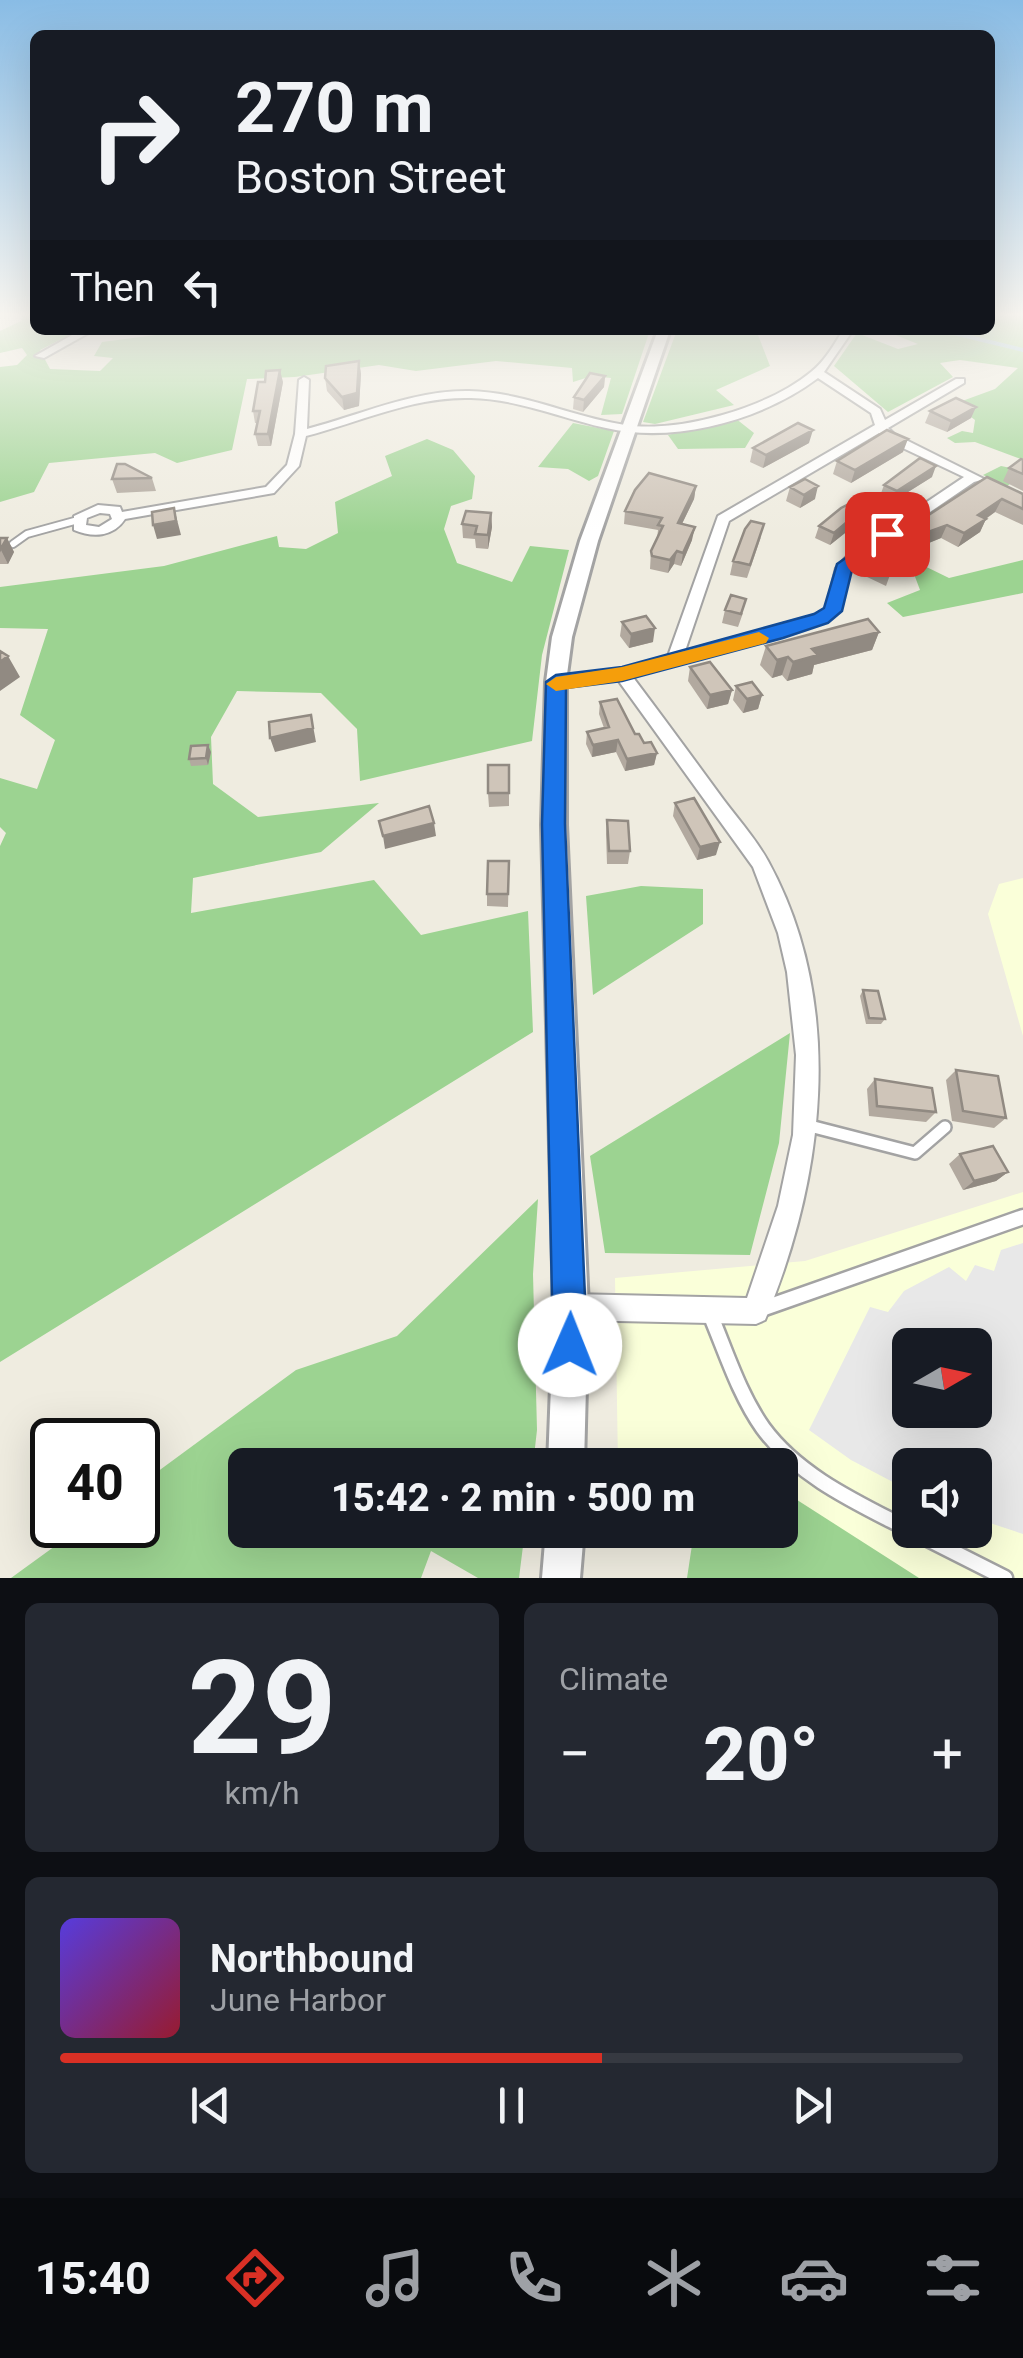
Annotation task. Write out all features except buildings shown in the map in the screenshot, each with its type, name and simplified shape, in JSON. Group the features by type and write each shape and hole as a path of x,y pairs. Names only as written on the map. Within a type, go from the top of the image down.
{"street":[{"path":"120,516 110,509 98,509 78,520 82,530 95,532 110,528 120,516 270,490 293,466 301,434 304,386"},
{"path":"567,1448 571,1307 554,824 556,682 562,637 576,585 644,386"},
{"path":"301,434 420,401 463,394 493,396 629,429 670,428 762,404 799,386"},
{"path":"837,386 876,411 890,437 989,485"},
{"path":"675,658 723,519 951,386"},
{"path":"556,682 622,674 776,634 832,611 844,568 853,558 972,477"},
{"path":"571,1307 756,1311 799,1171 806,1125 804,1042 797,976 777,894 735,827 622,674"},
{"path":"561,1578 563,1548"}],"lane":[{"path":"13,544 26,534 78,520"},
{"path":"806,1125 915,1154 945,1127"},
{"path":"756,1311 1023,1217"},
{"path":"708,1311 750,1404 772,1439 838,1492 892,1520"},
{"path":"946,1548 1006,1578"}],"shaded area":[{"path":"1023,878 1023,1036 988,914 999,884"},
{"path":"1023,1192 1023,1578 913,1578 798,1512 798,1448 618,1448 615,1278 805,1261"},
{"path":"1023,1243 1023,1534 992,1524 992,1448 892,1448 892,1482 851,1460 809,1430 870,1307 888,1312 904,1291 949,1267 966,1281 975,1265 994,1271 1001,1250"}],"green space":[{"path":"0,386 246,386 232,450 177,463 155,453 49,463 34,492 0,502"},
{"path":"609,386 631,386 622,414 601,415"},
{"path":"656,386 726,386 716,390 734,405 655,424 643,422"},
{"path":"857,386 937,386 888,412"},
{"path":"1023,386 1023,475 1007,486 983,475 1001,466 1016,469 1021,459 975,442 955,443 947,438 962,431 973,433 975,420 954,404 995,389"},
{"path":"735,418 754,433 745,448 678,449 668,435"},
{"path":"573,423 614,431 598,476 589,481 568,469 538,467"},
{"path":"427,439 453,450 475,476 472,499 451,506 444,529 457,563 512,582 530,546 569,550 542,655 532,741 360,781 357,729 321,693 237,691 211,737 213,784 258,817 379,803 321,852 193,878 191,913 374,880 421,935 528,911 533,1032 0,1362 0,846 6,833 0,827 0,778 37,789 55,740 20,715 48,629 0,628 0,587 164,566 277,536 279,547 306,549 338,533 335,502 392,476 385,456"},
{"path":"908,558 949,578 1023,560 1023,593 903,617 887,603 920,590"},
{"path":"641,886 703,889 703,924 593,995 586,896"},
{"path":"790,1033 779,1143 750,1255 605,1253 590,1156"},
{"path":"538,1199 533,1274 535,1448 228,1448 228,1548 523,1548 519,1578 478,1578 431,1551 421,1578 11,1578 52,1548 160,1548 160,1470 296,1370 397,1336"},
{"path":"798,1501 919,1578 687,1578 692,1548 798,1548"}],"slow traffic":[{"path":"556,684 622,674 759,638"}],"route":[{"path":"570,1345 552,748 556,682 622,674 776,634 821,618 832,611 844,568 887,534"}]}
